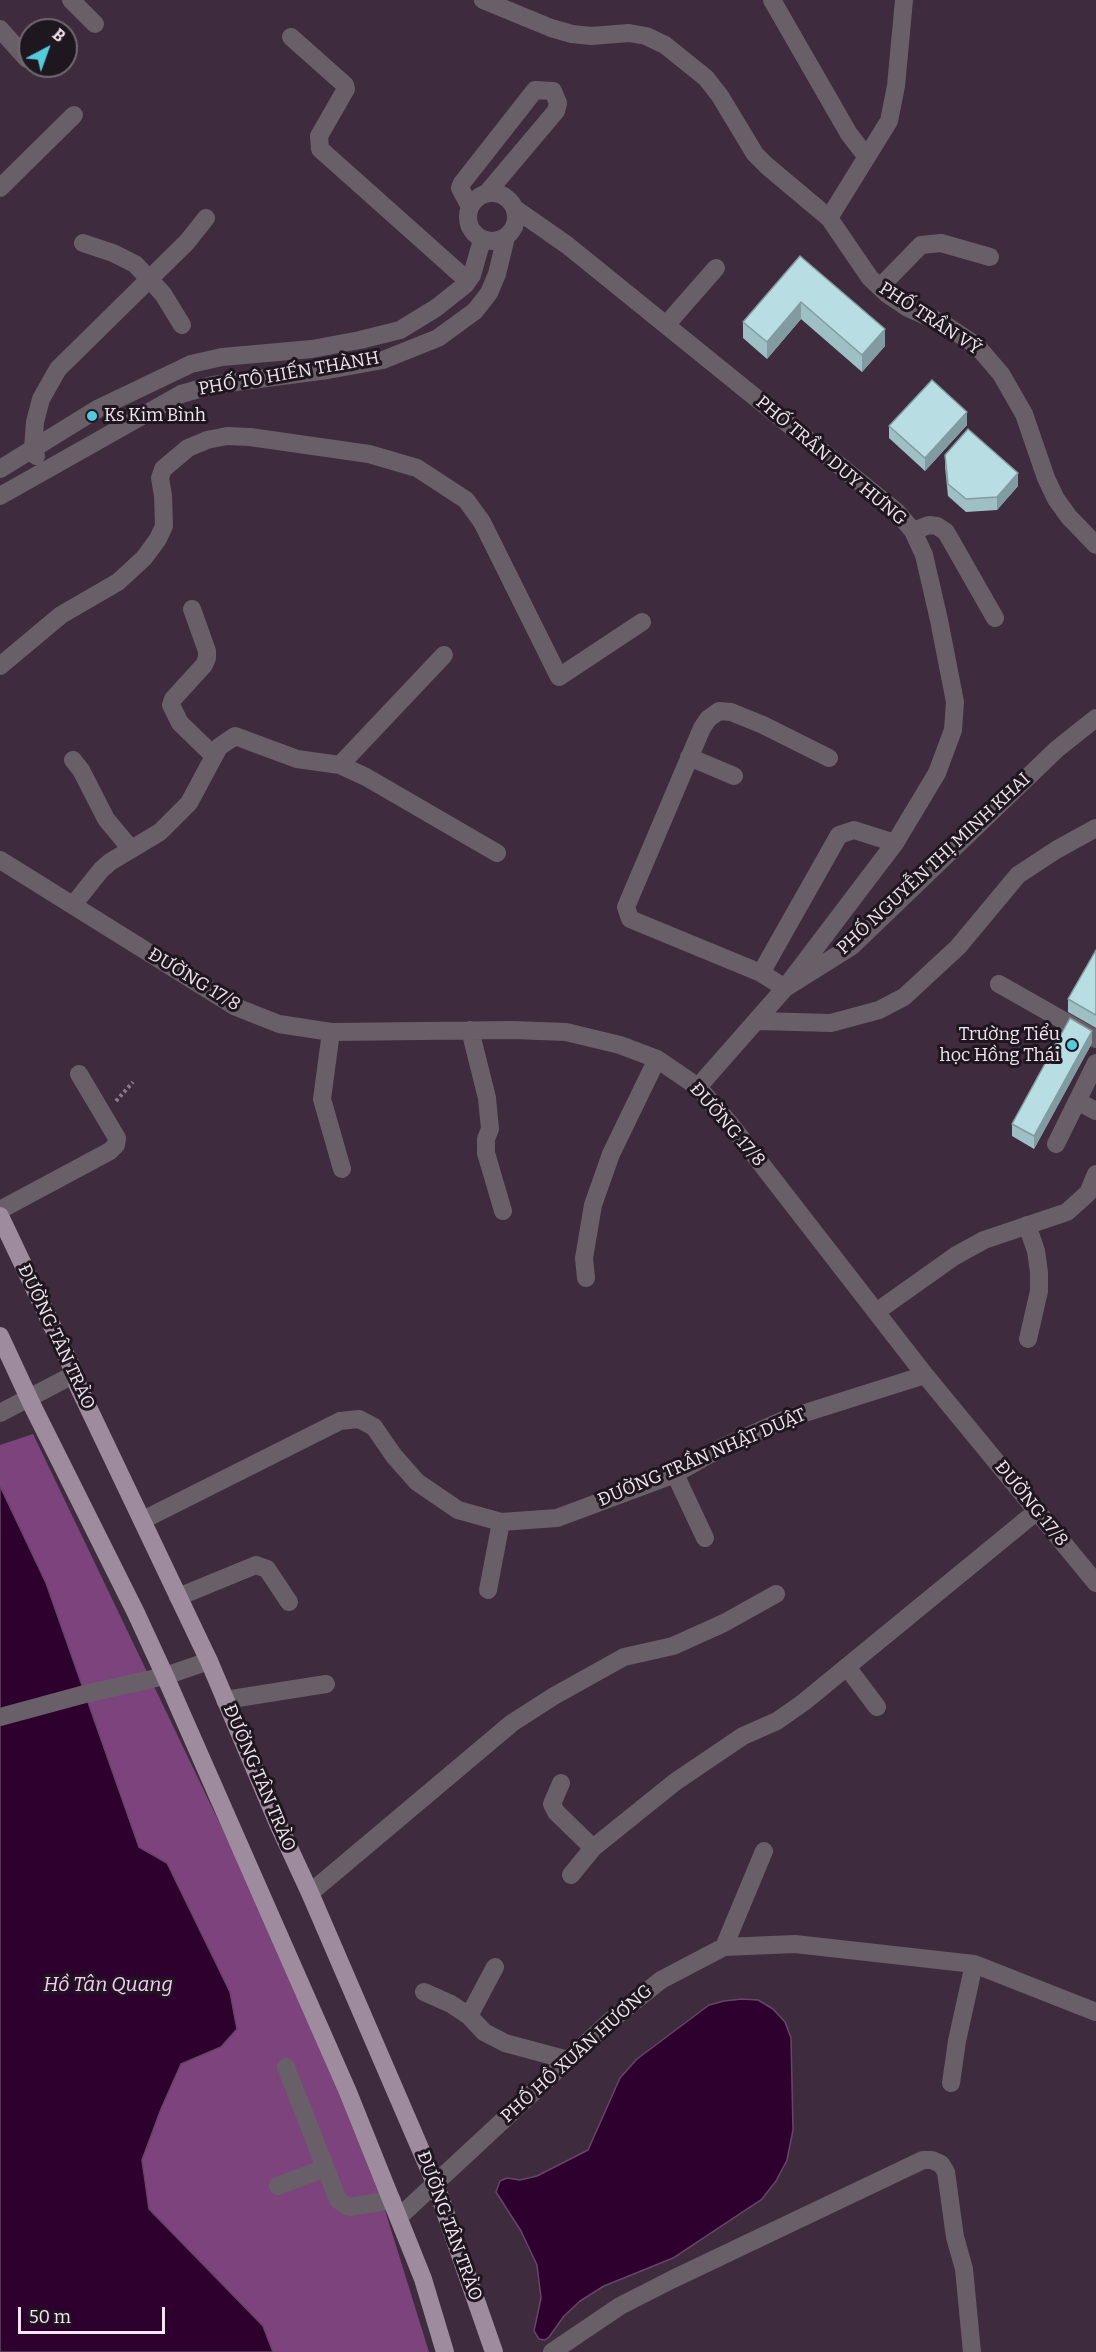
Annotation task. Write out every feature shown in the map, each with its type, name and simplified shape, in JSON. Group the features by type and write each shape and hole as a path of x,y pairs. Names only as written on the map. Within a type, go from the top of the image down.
{"main road":[{"name":"ĐƯỜNG TÂN TRÀO","path":"0,1216 209,1661 310,1893 435,2182 494,2352"},
{"path":"0,1336 136,1612 348,2092 423,2279 445,2352"}],"street":[{"path":"71,0 95,24"},
{"name":"PHỐ TRẦN VỸ","path":"483,0 551,28 572,34 591,36 629,33 646,36 665,45 706,78 720,96 755,154 829,218 870,278 908,308 944,324 977,346 1001,374 1024,414 1046,478 1056,499 1069,517 1096,545"},
{"path":"772,0 849,134 866,156"},
{"path":"829,218 889,121 896,86 904,0"},
{"path":"0,29 18,49"},
{"path":"291,37 345,85 346,89 319,136 320,149 468,281"},
{"path":"470,207 460,189 462,183 535,90 553,91 558,103 556,111 486,194 474,201 470,207 468,214 471,229 482,240 494,242 506,237"},
{"path":"0,188 74,115"},
{"path":"486,194 499,194 511,202 514,208"},
{"name":"PHỐ TÔ HIẾN THÀNH","path":"0,496 181,394 213,385 328,370 383,360 438,338 475,311 489,293 497,274 506,237 516,222 514,208"},
{"name":"PHỐ TRẦN DUY HƯNG","path":"514,208 567,245 897,512 913,531 927,566 955,702 953,730 937,773 895,843 785,988"},
{"path":"42,472 33,449 35,422 41,399 58,369 187,242 206,218"},
{"name":"PHỐ TÔ HIẾN THÀNH","path":"0,469 99,408 191,364 222,357 312,349 400,330 436,309 468,281 472,275 482,240"},
{"path":"83,243 113,253 135,264 163,294 182,325"},
{"path":"880,287 921,245 941,243 990,257"},
{"path":"666,325 716,268"},
{"path":"0,666 61,615 118,582 144,558 158,539 164,526 160,478 163,468 188,448 207,440 227,436 250,437 369,454 417,468 466,500 482,522 559,678 642,622"},
{"path":"913,531 928,525 937,526 946,532 995,618"},
{"path":"192,609 207,651 207,658 204,665 172,699 171,705 180,723 214,756"},
{"path":"340,765 444,655"},
{"path":"785,988 761,973 630,919 626,908 689,757 708,719 719,711 731,712 763,725 829,758"},
{"name":"PHỐ NGUYỄN THỊ MINH KHAI","path":"698,1087 785,988 852,946 1057,749 1096,718"},
{"path":"73,905 101,870 160,832 189,803 219,747 235,736 297,759 340,765 366,777 497,853"},
{"path":"689,757 734,776"},
{"path":"73,760 81,770 106,819 131,849"},
{"path":"757,1021 831,1023 879,1010 904,997 958,947 1018,875 1056,850 1096,828"},
{"path":"761,973 839,835 854,830 895,843"},
{"name":"ĐƯỜNG 17/8","path":"0,860 236,1007 279,1024 331,1032 470,1030 566,1032 620,1045 657,1059 698,1087 731,1125 925,1375 1096,1583"},
{"path":"999,984 1096,1039"},
{"path":"470,1030 488,1098 490,1129 486,1139 486,1153 503,1211"},
{"path":"331,1032 322,1099 342,1169"},
{"path":"586,1278 584,1258 593,1205 611,1154 657,1059"},
{"path":"1056,1144 1096,1063"},
{"path":"0,1210 110,1151 116,1145 117,1138 79,1074"},
{"path":"1077,1101 1096,1111"},
{"path":"876,1312 955,1256 984,1240 1067,1212 1088,1193 1096,1174"},
{"path":"1027,1225 1036,1251 1039,1272 1039,1291 1028,1339"},
{"path":"0,1413 75,1374"},
{"name":"ĐƯỜNG TRẦN NHẬT DUẬT","path":"143,1520 340,1421 359,1419 374,1427 394,1456 417,1482 458,1510 501,1522 557,1518 675,1474 721,1448 786,1419 925,1375"},
{"path":"675,1474 705,1538"},
{"path":"571,1875 593,1848 692,1770 743,1736 777,1720 804,1702 1037,1511"},
{"path":"488,1590 501,1522"},
{"path":"178,1597 256,1565 267,1569 289,1602"},
{"path":"310,1893 512,1723 546,1701 579,1680 624,1657 673,1646 724,1623 776,1594"},
{"path":"0,1718 85,1694 165,1676 209,1661"},
{"path":"847,1667 877,1707"},
{"path":"225,1700 326,1684"},
{"path":"561,1783 552,1804 556,1812 593,1848"},
{"path":"724,1947 764,1851"},
{"name":"PHỐ HỒ XUÂN HƯƠNG","path":"396,2208 435,2182 610,2021 661,1980 724,1947 795,1944 974,1964 1096,2012"},
{"path":"951,2083 957,2041 974,1964"},
{"path":"469,2016 495,1967"},
{"path":"424,1992 451,2004 469,2016 484,2032 505,2043 568,2060"},
{"path":"286,2067 338,2200 349,2207 396,2208"},
{"path":"552,2352 620,2306 923,2160 932,2160 941,2164 946,2172 955,2237 964,2269 972,2352"},
{"path":"278,2186 325,2168"}],"path":[{"path":"103,1114 134,1082"}],"shaded area":[{"path":"33,1434 348,2091 429,2352 0,2352 0,1445"}],"water":[{"name":"Hồ Tân Quang","path":"0,1486 46,1583 139,1847 167,1863 230,1992 237,2029 221,2047 181,2064 161,2109 142,2160 149,2209 263,2326 273,2352 0,2352"},
{"path":"742,1999 758,2000 773,2009 785,2022 791,2038 793,2130 787,2160 776,2181 762,2199 673,2258 604,2286 580,2301 564,2316 549,2337 545,2340 539,2339 534,2331 541,2298 537,2265 521,2231 496,2192 500,2181 507,2178 520,2180 537,2176 588,2150 620,2078 637,2059 709,2005"}],"building":[{"path":"800,256 885,329 862,355 801,302 767,342 743,322"},
{"path":"932,380 967,412 925,458 889,426"},
{"path":"968,429 1018,473 997,497 966,499 948,484 945,455"},
{"path":"1096,950 1096,1015 1068,999"},
{"path":"1070,1018 1092,1031 1034,1136 1012,1124"}],"place":[{"name":"Ks Kim Bình","path":"92,416"},
{"name":"Trường Tiểu học Hồng Thái","path":"1072,1045"}]}
